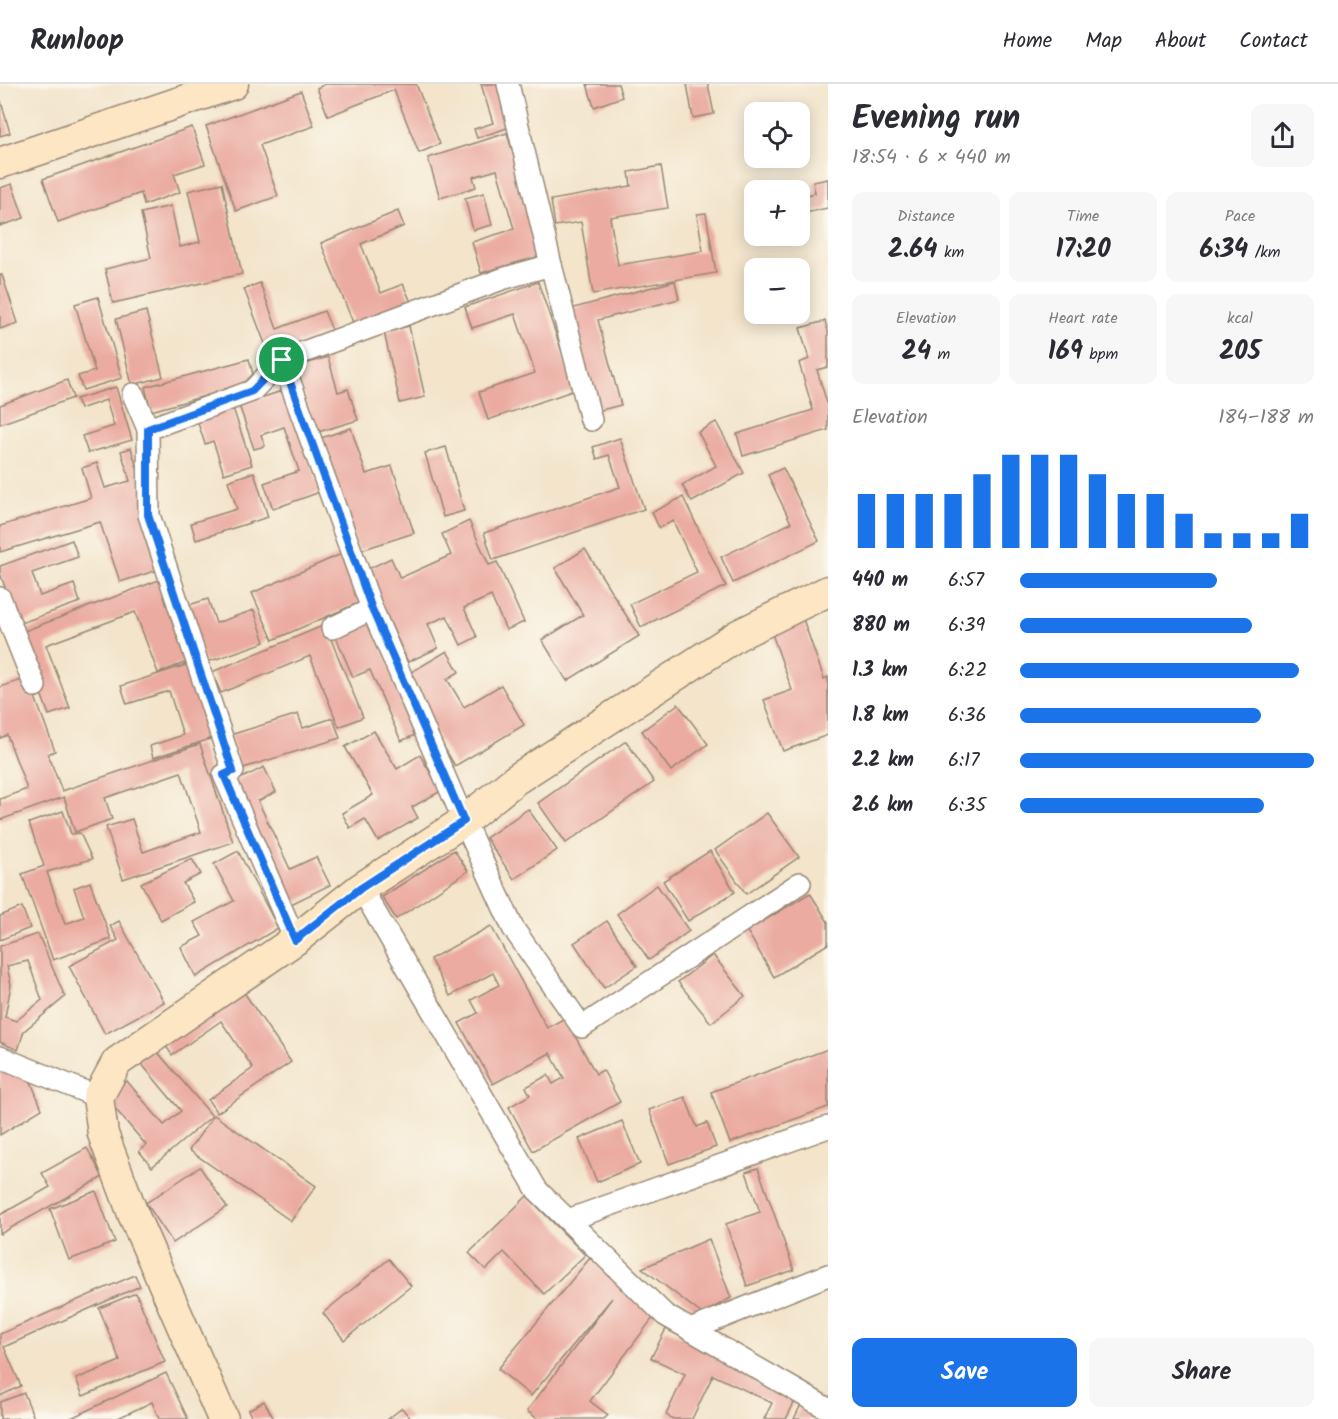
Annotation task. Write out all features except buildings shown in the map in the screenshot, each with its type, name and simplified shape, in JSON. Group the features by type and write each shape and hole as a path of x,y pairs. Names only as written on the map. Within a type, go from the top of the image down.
{"street":[{"path":"0,163 233,84"},
{"path":"508,84 591,420"},
{"path":"148,429 252,391 282,360 502,279 551,265"},
{"path":"282,360 372,609 464,821 513,928 582,1028 800,883"},
{"path":"133,394 148,429 148,515 233,771 224,775 295,940"},
{"path":"223,1419 126,1194 103,1134 98,1096 117,1062 295,940 361,888 464,821 515,780 738,635 828,591"},
{"path":"0,598 35,686"},
{"path":"332,628 372,609"},
{"path":"361,888 537,1190 665,1315 828,1409"},
{"path":"0,1057 98,1096"},
{"path":"568,1220 828,1127"},
{"path":"690,1330 828,1275"}],"route":[{"path":"282,360 372,609 464,821 361,888 295,940 224,775 233,771 148,515 148,429 252,391 282,360"}]}
